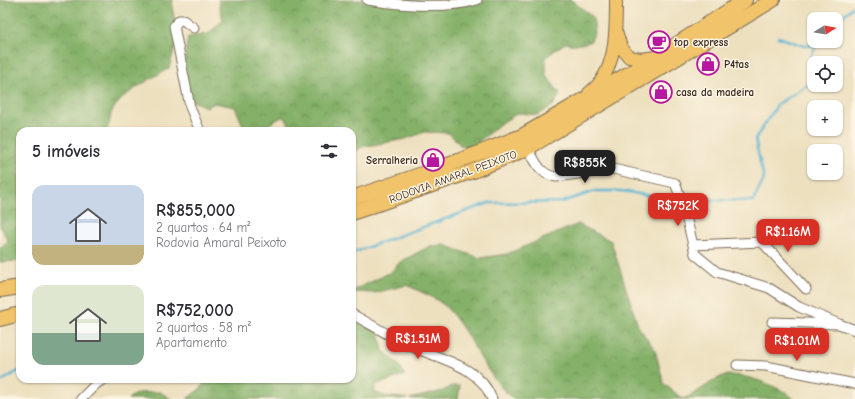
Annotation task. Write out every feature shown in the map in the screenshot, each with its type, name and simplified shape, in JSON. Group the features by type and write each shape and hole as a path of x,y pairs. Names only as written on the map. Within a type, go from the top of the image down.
{"highway":[{"name":"RODOVIA AMARAL PEIXOTO","path":"356,197 443,167 522,136 657,57 745,0"},
{"name":"RODOVIA AMARAL PEIXOTO","path":"356,212 473,172 528,148 773,0"},
{"path":"0,290 16,288"},
{"path":"0,297 16,295"},
{"path":"0,314 16,310"},
{"path":"0,319 16,315"}],"main road":[{"path":"557,116 592,90 601,81 614,50 616,31 616,0"},
{"path":"616,31 621,47 629,57 641,59 657,57"}],"street":[{"path":"367,0 433,5 462,5 477,0"},
{"path":"194,28 183,20 178,20 174,26 190,107 198,127"},
{"path":"528,148 540,168 547,175 556,177 619,170 673,182 683,204 695,254 717,272 769,288 799,307 855,330"},
{"path":"692,245 762,242 806,289"},
{"path":"356,316 407,344 456,364 479,378 488,389 492,399"},
{"path":"772,322 839,324"},
{"path":"737,365 766,366 855,384"},
{"path":"81,399 98,383"}],"green space":[{"path":"0,0 173,0 172,7 178,37 169,68 138,86 123,98 112,111 108,127 16,127 16,261 0,262 0,248 8,241 0,226"},
{"path":"218,0 571,0 593,17 595,32 590,42 576,45 565,43 546,57 546,75 560,94 553,106 537,115 518,113 501,123 471,148 460,145 449,133 425,132 405,139 362,147 356,151 356,127 291,127 284,116 269,124 268,127 244,127 235,107 215,103 206,107 184,97 181,82 188,37 208,34 223,20"},
{"path":"578,224 611,241 638,326 655,350 664,384 683,399 513,399 494,379 456,319 439,301 407,285 374,293 356,292 356,289 391,272 400,262 430,246 444,245 480,258 507,254"},
{"path":"356,319 379,332 383,351 397,363 405,375 375,385 374,392 385,396 407,399 187,399 201,388 204,383 356,383"},
{"path":"730,375 750,378 771,385 794,399 683,399 694,394 718,378"},
{"path":"452,386 460,386 458,399 409,399 443,391"},
{"path":"160,392 171,399 128,399 137,393"}],"waterway":[{"path":"843,16 855,5"},
{"path":"778,37 807,46"},
{"path":"683,199 753,201 764,179 755,139 778,104 810,83 810,59 815,48"},
{"path":"356,252 489,203 562,202 595,191 622,191 656,197 678,198"},
{"path":"0,382 16,372"}],"place":[{"name":"top express","path":"659,42"},
{"name":"P4tas","path":"708,64"},
{"name":"casa da madeira","path":"661,92"},
{"name":"Serralheria","path":"433,160"}]}
